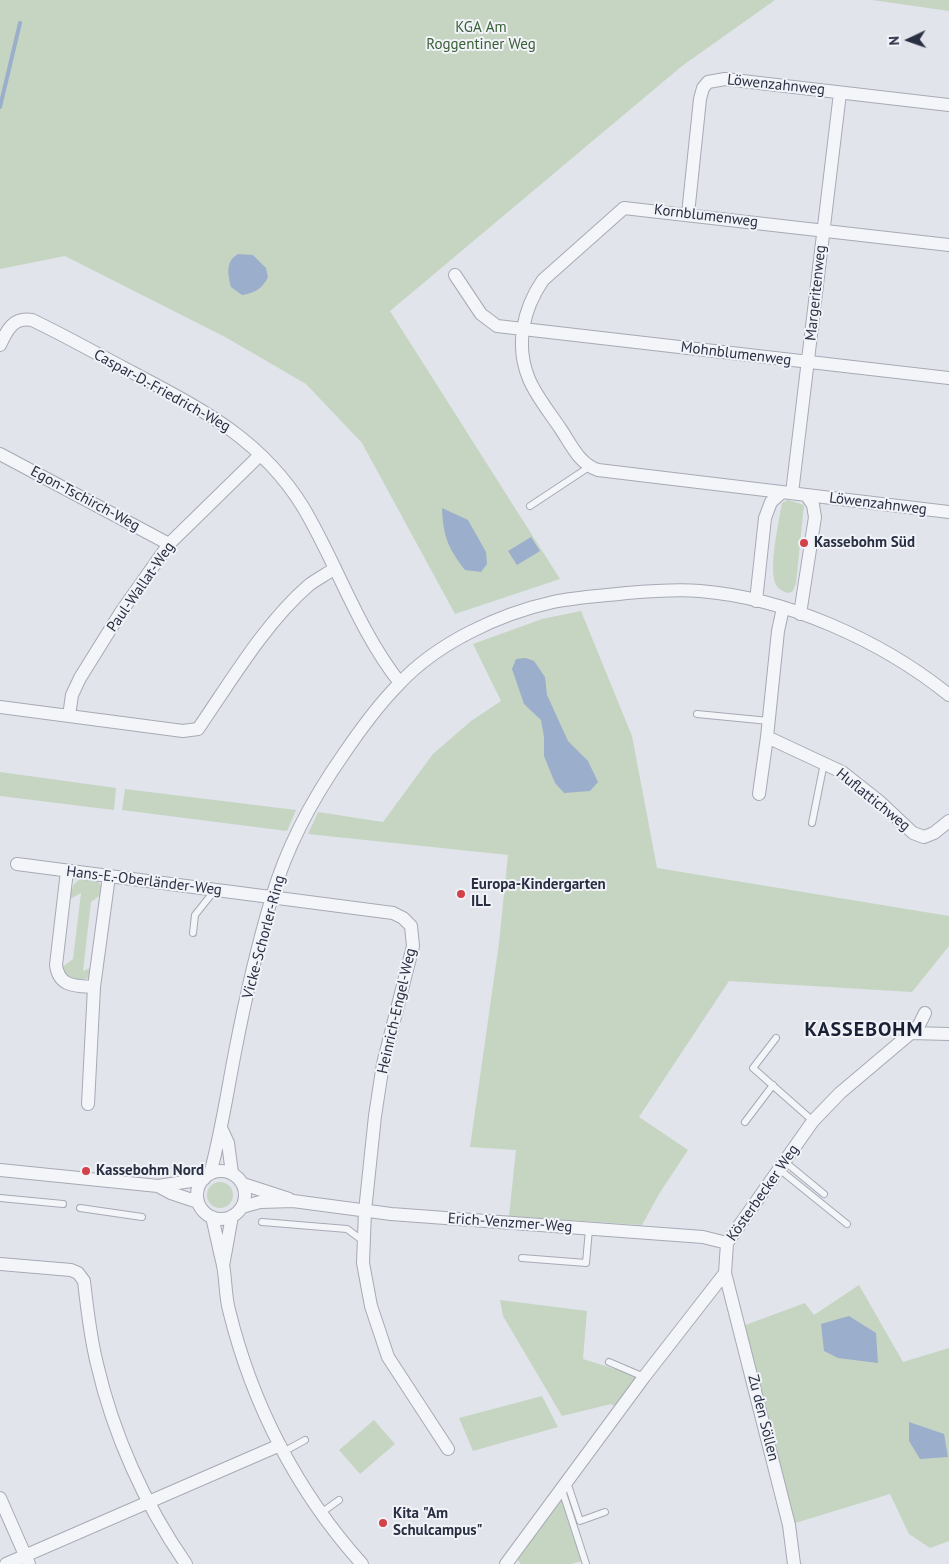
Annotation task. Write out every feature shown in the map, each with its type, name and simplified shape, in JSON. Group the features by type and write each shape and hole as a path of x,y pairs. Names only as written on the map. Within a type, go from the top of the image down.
{"street":[{"name":"Löwenzahnweg","path":"688,214 700,99 702,88 708,82 725,79 949,105"},
{"name":"Margeritenweg","path":"787,493 808,362 822,231 840,93"},
{"name":"Kornblumenweg","path":"589,467 573,447 530,381 521,350 523,330 533,294 543,280 618,211 629,208 688,214 949,245"},
{"path":"455,275 485,320 497,326 523,330"},
{"name":"Caspar-D.-Friedrich-Weg","path":"0,345 14,323 22,319 32,320 199,408 228,426 260,455 286,483 302,506 379,655 400,683"},
{"name":"Mohnblumenweg","path":"523,330 949,378"},
{"name":"Egon-Tschirch-Weg","path":"0,454 169,544"},
{"name":"Paul-Wallat-Weg","path":"69,716 72,695 80,678 121,612 169,544 260,455"},
{"path":"589,467 598,470 807,496 813,505 815,518 804,602 800,614"},
{"path":"756,601 765,518 770,502 787,493"},
{"name":"Löwenzahnweg","path":"807,496 949,512"},
{"path":"0,707 183,731 198,729 250,654 286,608 310,585 335,568"},
{"name":"Vicke-Schorler-Ring","path":"198,1202 198,1190 207,1176 216,1142 222,1130 235,1051 272,897 287,853 328,777 354,738 400,683 422,663 471,633 523,611 551,603 610,595 676,590 716,593 756,601 800,614 870,643 893,655 949,695"},
{"path":"759,794 778,631 783,608"},
{"name":"Huflattichweg","path":"767,737 842,772 913,833 924,837 934,833 949,821"},
{"name":"Hans-E.-Oberländer-Weg","path":"17,864 272,897"},
{"path":"68,871 56,965 57,973 67,985 94,987"},
{"path":"88,1104 94,987 109,876"},
{"name":"Heinrich-Engel-Weg","path":"272,897 393,913 403,918 411,926 413,946 383,1064 364,1211 363,1264 371,1306 388,1357 448,1449"},
{"name":"Kösterbecker Weg","path":"725,1273 727,1243 813,1121 840,1093 911,1033 919,1025 925,1013"},
{"path":"911,1033 949,1034"},
{"name":"Vicke-Schorler-Ring","path":"222,1130 228,1143 232,1173"},
{"path":"0,1170 158,1186 224,1171 232,1173 243,1184 245,1192 242,1207 232,1216 219,1219 205,1212 198,1202 171,1193 158,1186"},
{"name":"Erich-Venzmer-Weg","path":"243,1184 294,1201"},
{"name":"Erich-Venzmer-Weg","path":"242,1207 260,1202 294,1201 364,1211 703,1238 727,1243"},
{"path":"223,1266 232,1216"},
{"path":"212,1217 223,1266 228,1309 257,1401 281,1449 321,1513 362,1564"},
{"path":"0,1264 71,1270 78,1273 84,1281 96,1364 109,1406 149,1504 186,1564"},
{"path":"506,1564 644,1376 725,1273"},
{"name":"Zu den Söllen","path":"725,1273 789,1525 794,1564"},
{"path":"6,1564 27,1560 149,1504 281,1449"},
{"path":"0,1498 27,1560"}],"lane":[{"path":"530,506 589,467"},
{"path":"697,714 769,721"},
{"path":"812,823 824,762"},
{"path":"193,933 195,914 215,890"},
{"path":"776,1038 753,1068 813,1121"},
{"path":"745,1122 773,1085"},
{"path":"781,1165 824,1194"},
{"path":"781,1165 847,1224"},
{"path":"0,1198 63,1204"},
{"path":"80,1208 142,1217"},
{"path":"262,1222 347,1229 362,1240"},
{"path":"522,1258 586,1263 589,1229"},
{"path":"610,1362 644,1376"},
{"path":"281,1449 305,1440"},
{"path":"564,1486 580,1521 605,1512"},
{"path":"564,1486 586,1564"},
{"path":"321,1513 339,1500"}],"green space":[{"name":"KGA Am Roggentiner Weg","path":"0,0 775,0 682,66 390,311 560,579 455,614 362,443 306,384 227,338 65,256 0,269"},
{"path":"872,0 949,0 949,11"},
{"path":"788,500 804,505 796,583 793,591 789,593 776,585 773,568 782,503"},
{"path":"581,611 632,736 657,868 949,916 949,946 912,992 729,981 639,1117 688,1150 659,1194 642,1225 509,1216 516,1150 470,1147 499,943 508,855 308,834 318,812 383,822 433,754 471,721 501,701 473,644 542,619"},
{"path":"0,772 116,788 114,810 0,796"},
{"path":"125,789 296,810 287,831 122,810"},
{"path":"81,879 97,880 103,888 102,894 91,902 83,971 93,967 90,977 81,981 69,981 61,968 73,959 81,893 70,899 74,884"},
{"path":"220,1182 229,1186 233,1195 229,1204 220,1208 211,1204 207,1195 211,1186"},
{"path":"859,1285 903,1362 949,1348 949,1541 930,1548 909,1534 890,1494 789,1525 740,1327 805,1303 814,1315"},
{"path":"500,1300 587,1311 583,1359 637,1376 616,1407 611,1404 562,1416 503,1316"},
{"path":"542,1396 558,1427 473,1451 459,1418"},
{"path":"374,1420 395,1444 360,1474 339,1450"},
{"path":"562,1490 585,1560 571,1564 521,1564 513,1555"}],"water":[{"path":"238,254 253,255 266,268 268,277 258,290 242,295 231,287 228,273 231,260"},
{"path":"442,508 468,520 486,552 487,564 481,572 465,570 454,555 445,534"},
{"path":"531,537 540,551 517,565 508,551"},
{"path":"526,658 534,661 545,677 547,695 568,741 588,761 598,782 590,791 564,793 555,783 544,756 544,737 541,720 524,704 512,669 516,659"},
{"path":"849,1316 876,1333 878,1363 838,1358 824,1351 821,1324"},
{"path":"909,1422 944,1434 948,1457 920,1459 909,1441"}],"waterway":[{"path":"0,107 20,23"}],"place":[{"name":"Kassebohm Süd","path":"804,543"},
{"name":"Europa-Kindergarten ILL","path":"461,894"},
{"name":"Kassebohm Nord","path":"86,1171"},
{"name":"Kita \"Am Schulcampus\"","path":"383,1523"}],"district":[{"name":"KASSEBOHM","path":"864,1030"}]}
